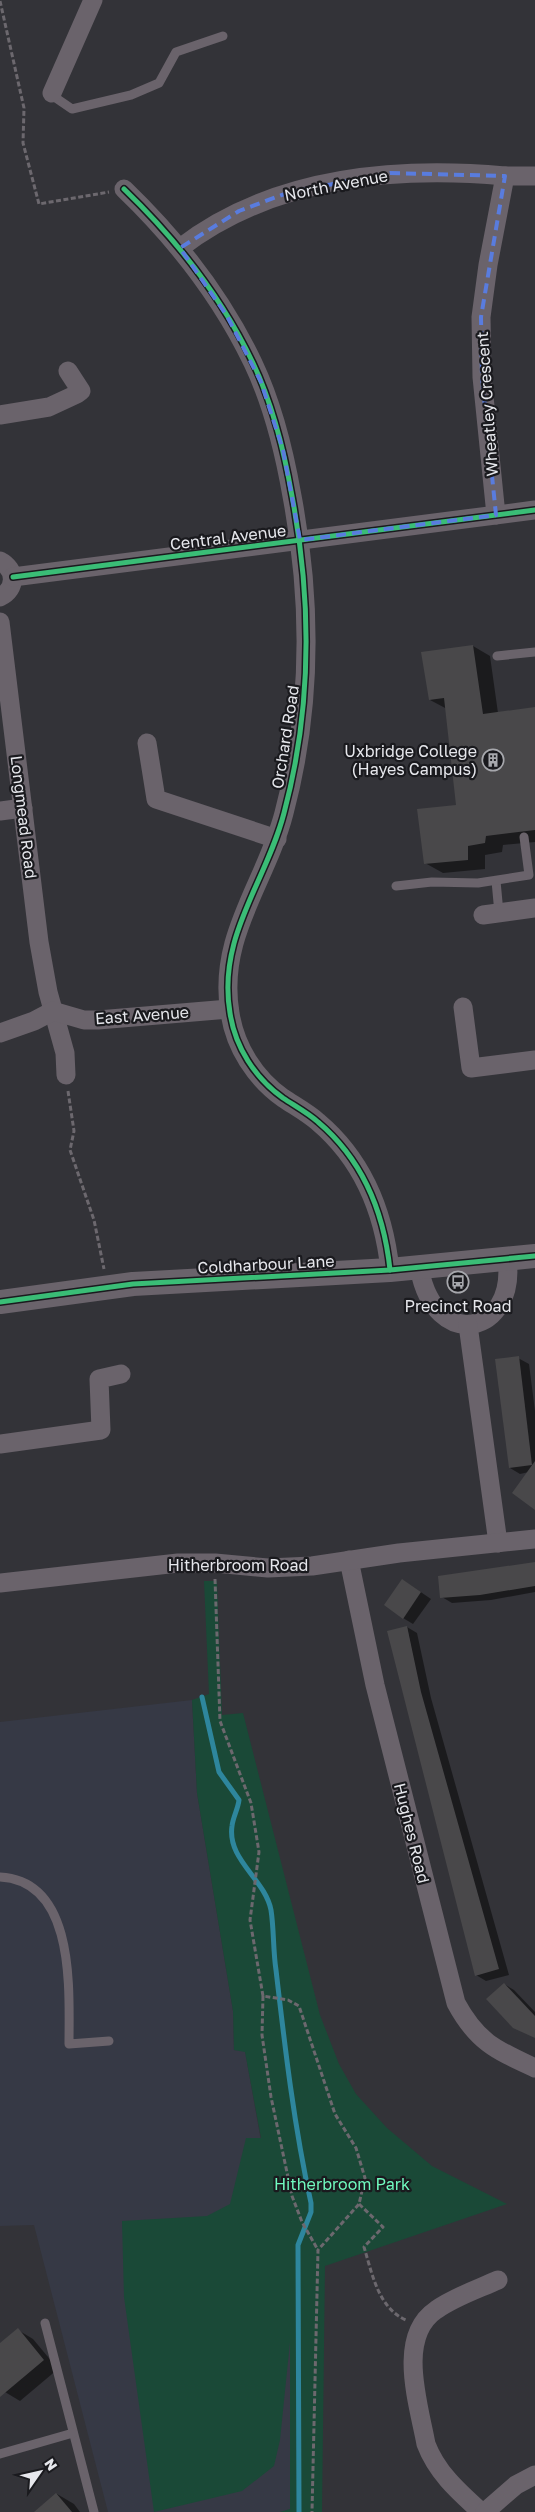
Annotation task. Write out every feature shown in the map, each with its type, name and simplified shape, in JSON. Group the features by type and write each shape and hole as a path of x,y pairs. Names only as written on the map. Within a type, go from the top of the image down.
{"street":[{"path":"52,93 93,0"},
{"name":"North Avenue","path":"180,248 239,211 309,187 390,173 452,172 505,176"},
{"path":"505,176 535,176"},
{"name":"Wheatley Crescent","path":"496,515 482,377 481,327 488,266 505,176"},
{"name":"Orchard Road","path":"124,189 180,248 220,304 261,382 283,450 300,540 306,593 305,695 297,757 277,839 235,934 228,969 229,1009 236,1039 256,1072 272,1089 318,1121 332,1135 362,1175 371,1190 380,1215 390,1270"},
{"path":"0,415 49,407 74,396 81,391 68,371"},
{"name":"Central Avenue","path":"13,577 535,510"},
{"path":"0,561 9,567 13,577 9,591 0,597"},
{"name":"Longmead Road","path":"0,622 43,969 65,1053 66,1075"},
{"path":"146,743 156,799 277,839"},
{"path":"0,811 23,808"},
{"path":"491,914 535,908"},
{"path":"463,1007 470,1068 535,1060"},
{"name":"East Avenue","path":"53,1011 84,1020 98,1020 229,1009"},
{"path":"0,1033 34,1021 53,1011"},
{"name":"Coldharbour Lane","path":"0,1302 108,1287 419,1268 535,1256"},
{"path":"419,1268 425,1290 438,1313 454,1323 468,1325 486,1320 497,1306 507,1279 507,1260"},
{"path":"468,1325 498,1544"},
{"path":"0,1444 101,1430 99,1379 121,1374"},
{"name":"Hitherbroom Road","path":"0,1583 178,1563 312,1566 349,1560 535,1539"},
{"name":"Hughes Road","path":"349,1560 375,1685 456,2003 467,2023 480,2038 505,2054 535,2068"},
{"path":"481,2512 441,2472 426,2444 412,2356 421,2325 435,2310 498,2280"},
{"path":"485,2512 516,2485 535,2475"}],"lane":[{"path":"52,93 53,96 72,109 131,95 159,83 176,52 223,36"},
{"path":"497,656 535,652"},
{"path":"396,886 432,882 468,884 529,875 524,837"},
{"path":"491,914 496,881"},
{"path":"0,1877 30,1884 47,1902 58,1924 69,1977 69,2044 109,2041"},
{"path":"45,2323 94,2512"},
{"path":"0,2454 73,2433"}],"path":[{"path":"0,0 24,108 23,143 39,204 124,189"},
{"path":"66,1075 74,1131 70,1150 94,1220 108,1287"},
{"path":"216,1563 215,1607 220,1721 251,1803 259,1852 250,1920 263,1996 262,2035 271,2097 292,2196 302,2222 318,2250 312,2512"},
{"path":"263,1996 288,2000 299,2006 336,2114 356,2148 362,2163 365,2178 359,2204 318,2250"},
{"path":"359,2204 382,2227 364,2247 377,2288 383,2299 398,2316 421,2325"}],"highlighted area":[{"path":"390,173 505,176 481,317 482,377 496,515 300,540 283,450 261,382 227,316 180,248 239,211 287,193"}],"shaded area":[{"path":"192,1700 197,1793 233,2011 234,2050 245,2051 283,2265 291,2327 290,2510 280,2512 108,2512 34,2225 0,2226 0,1722"}],"green space":[{"name":"Hitherbroom Park","path":"204,1581 217,1581 222,1715 243,1713 320,2015 339,2064 356,2094 387,2128 432,2166 507,2204 325,2266 322,2512 280,2512 290,2509 290,2342 280,2440 274,2466 242,2491 154,2512 124,2297 122,2221 207,2216 230,2204 246,2138 261,2138 245,2052 234,2050 233,2011 197,1793 192,1700 209,1694"}],"building":[{"name":"Uxbridge College (Hayes Campus)","path":"473,645 483,714 535,707 535,830 486,836 485,843 468,846 468,860 424,864 417,809 456,805 444,698 429,700 421,652"},
{"path":"519,1356 532,1465 509,1468 495,1359"},
{"path":"535,1461 535,1510 512,1493"},
{"path":"535,1562 535,1586 480,1595 440,1598 438,1576"},
{"path":"402,1579 421,1592 403,1619 384,1605"},
{"path":"407,1626 421,1692 499,1969 475,1976 387,1631"},
{"path":"504,1983 535,2016 535,2038 513,2028 486,1999"},
{"path":"18,2328 44,2360 0,2397 0,2343"},
{"path":"56,2493 72,2512 34,2512"}],"waterway":[{"path":"202,1697 219,1772 239,1800 232,1826 232,1838 235,1849 262,1889 271,1910 275,1963 290,2087 311,2203 311,2212 298,2245 299,2512"}],"cycle path":[{"path":"124,189 162,228 196,270 227,315 253,363 277,428 289,479 299,536 306,615 304,695 300,734 293,774 276,839 245,910 230,959 228,985 233,1026 236,1038 255,1071 273,1090 318,1122 334,1137 359,1170 369,1189 383,1228 390,1270"},
{"path":"13,577 535,510"},
{"path":"0,1302 133,1284 390,1270 535,1256"}],"place":[{"name":"Uxbridge College (Hayes Campus)","path":"493,760"},
{"name":"Precinct Road","path":"458,1282"}]}
